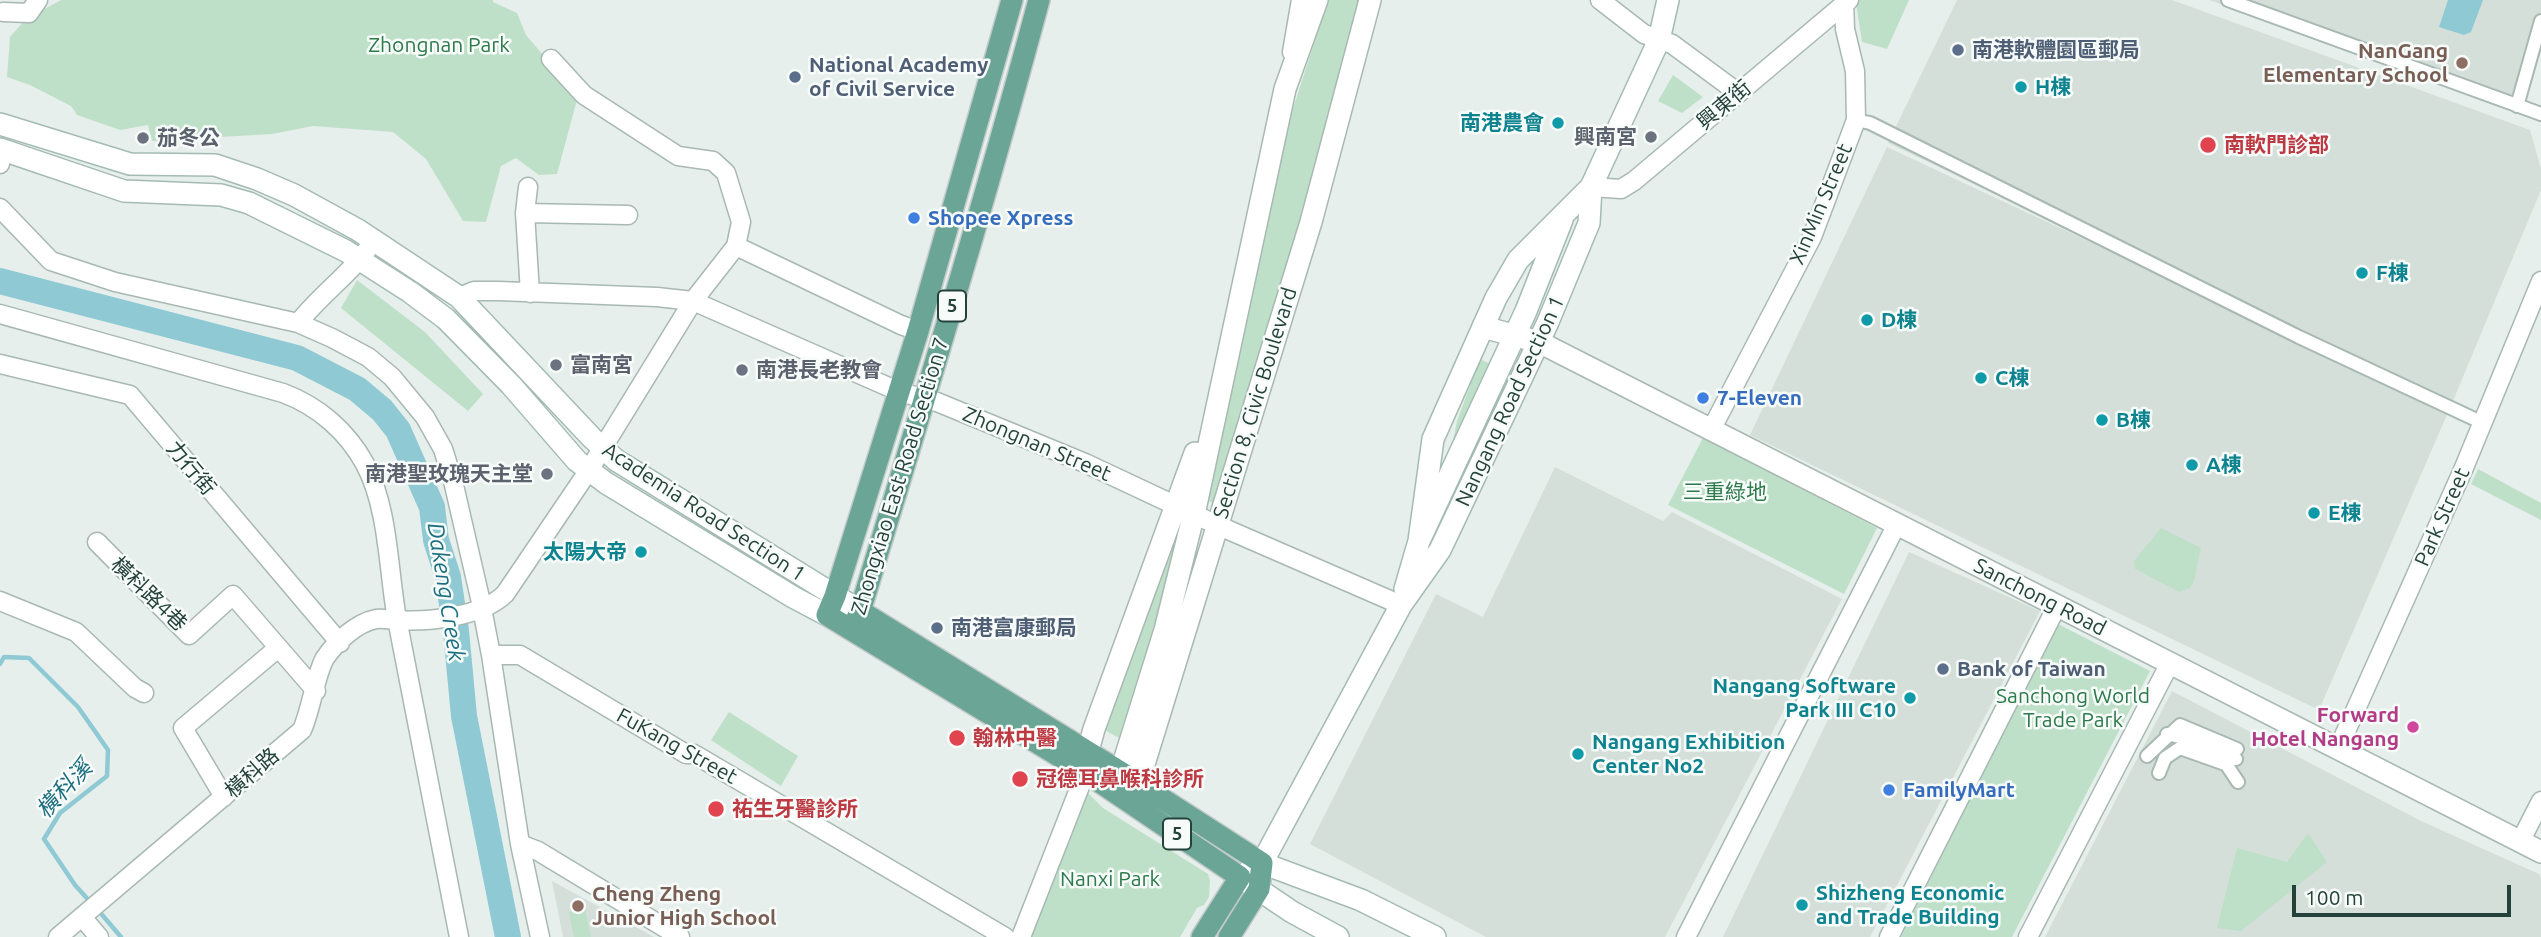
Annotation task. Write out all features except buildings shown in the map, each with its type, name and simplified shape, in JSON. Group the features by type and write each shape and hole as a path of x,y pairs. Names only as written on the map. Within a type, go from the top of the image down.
{"main road":[{"name":"Zhongxiao East Road Section 7","path":"831,605 900,392 1012,0"},
{"name":"Zhongxiao East Road Section 7","path":"856,620 999,148 1039,0"},
{"name":"Section 8, Civic Boulevard","path":"1126,788 1165,630 1185,509 1222,378 1286,89 1317,0"},
{"name":"Section 8, Civic Boulevard","path":"1126,788 1217,525 1311,222 1370,0"},
{"name":"Nangang Road Section 1","path":"1401,605 1419,541 1513,335 1565,212 1591,187 1659,40 1668,0"},
{"name":"Academia Road Section 1","path":"0,124 130,164 215,165 294,195 374,240 459,297 602,449 616,460 831,605 1086,761 1126,788 1240,877 1292,912 1338,937"},
{"name":"Academia Road Section 1","path":"0,149 124,191 221,195 249,203 280,216 361,260 446,319 512,385 577,461 606,484 781,590 831,605"},
{"name":"Nangang Road Section 1","path":"1229,937 1259,889 1262,863 1401,605 1440,550 1539,342 1589,223 1591,187"},
{"path":"1419,541 1433,439 1483,327 1518,260 1565,212"},
{"name":"Sanchong Road","path":"1483,327 1539,342 2534,851"},
{"path":"1086,761 1094,729 1185,509"},
{"name":"Academia Road Section 1","path":"1126,788 1262,863"},
{"name":"Nangang Road Section 1","path":"1202,937 1240,877 1262,863"},
{"path":"1262,863 1361,900 1435,937"}],"street":[{"path":"3,12 29,13 38,0"},
{"path":"1286,89 1301,0"},
{"path":"1600,0 1644,34 1672,44 1737,92"},
{"path":"2228,0 2541,114"},
{"name":"興東街","path":"1591,187 1621,189 1628,185 1846,1"},
{"name":"XinMin Street","path":"1711,430 1812,237 1856,120 1855,71 1844,29 1846,1"},
{"path":"2517,106 2541,21"},
{"path":"476,611 495,604 505,594 589,470 693,301 736,246 741,222 726,173 713,161 677,156 584,95 551,60"},
{"path":"1856,120 1870,123 2299,337 2483,424"},
{"path":"528,187 525,213 530,293"},
{"path":"0,208 51,261 115,282 298,323 368,357 392,377 425,417 443,449 453,481 476,611 491,655 520,844 540,937"},
{"path":"525,213 628,215"},
{"path":"298,323 317,300 361,260 374,240"},
{"path":"736,246 918,331"},
{"name":"Park Street","path":"2338,749 2483,424 2541,281"},
{"name":"Zhongnan Street","path":"459,297 474,291 657,297 693,301 900,392 937,401 1401,605"},
{"path":"0,314 283,393 321,412 358,452 379,495 397,620 458,937"},
{"name":"力行街","path":"0,365 130,395 340,643"},
{"path":"1686,937 1896,524"},
{"name":"橫科路4巷","path":"97,542 189,635 233,595 316,691"},
{"path":"0,600 76,632 135,688 144,693"},
{"path":"1889,937 2057,606"},
{"name":"橫科路","path":"58,937 302,730 310,713 326,658 352,630 374,619 422,620 476,611"},
{"path":"224,797 183,728 278,648"},
{"name":"FuKang Street","path":"491,655 520,654 686,754 694,754 1005,937"},
{"path":"2028,937 2170,663"},
{"path":"2159,773 2169,741 2180,725 2198,732 2234,758 2238,782"},
{"path":"2198,732 2211,747"},
{"path":"2169,741 2234,758"},
{"path":"2147,756 2169,741 2211,747 2234,758"},
{"path":"1021,937 1081,783 1086,761"},
{"path":"2534,851 2541,800"},
{"path":"520,844 538,851 680,937"},
{"path":"84,915 99,937"}],"shaded area":[{"path":"1957,0 2172,0 2530,130 2541,169 2541,190 2450,408 1888,143"},
{"name":"NanGang Elementary School","path":"2209,0 2541,0 2541,21 2517,106"},
{"path":"1887,147 2449,410 2319,710 1750,435"},
{"name":"Nangang Exhibition Center No2","path":"1555,467 1663,521 1672,512 1842,599 1665,937 1486,937 1310,844 1436,594 1483,617"},
{"path":"1909,552 2040,611 1870,937 1723,937"},
{"path":"2172,691 2421,821 2539,874 2541,937 2045,937"},
{"name":"Cheng Zheng Junior High School","path":"552,881 645,932 654,937 563,937"}],"green space":[{"name":"Zhongnan Park","path":"61,0 493,0 517,13 526,35 578,96 557,174 539,175 516,158 501,166 486,222 463,221 426,159 393,132 313,126 272,134 152,141 148,125 120,130 77,115 71,106 30,85 7,77 10,37 26,19"},
{"path":"1328,0 1360,0 1299,237 1215,502 1210,502 1205,498 1287,127"},
{"path":"1860,0 1909,0 1887,49 1862,42 1856,3"},
{"path":"1673,75 1703,97 1682,113 1658,101"},
{"path":"357,280 425,332 483,394 468,411 341,308"},
{"path":"1480,359 1490,364 1453,441 1457,421"},
{"name":"三重綠地","path":"1703,438 1877,528 1844,594 1668,505"},
{"path":"2478,469 2541,503 2541,520 2471,484"},
{"path":"2161,528 2201,548 2190,588 2179,592 2135,569 2134,561"},
{"path":"1170,533 1180,537 1158,627 1121,739 1099,727"},
{"name":"Sanchong World Trade Park","path":"2058,624 2150,671 2012,937 1901,937"},
{"path":"729,712 798,756 781,786 711,740"},
{"name":"Nanxi Park","path":"1087,792 1103,808 1208,874 1209,897 1204,905 1197,908 1180,937 1027,937"},
{"path":"2308,833 2327,862 2241,931 2217,928 2237,848 2287,862"},
{"path":"585,909 591,937 574,937 569,912"}],"water":[{"path":"2448,0 2483,0 2471,32 2464,35 2439,27"}],"waterway":[{"name":"Dakeng Creek","path":"0,281 297,358 357,389 382,410 398,430 432,507 436,540 448,577 464,716 508,937"},
{"name":"橫科溪","path":"0,664 4,657 29,658 78,707 108,750 107,776 60,813 44,839 75,885 92,904"},
{"name":"橫科溪","path":"98,910 121,937"}],"place":[{"name":"南港軟體園區郵局","path":"1958,50"},
{"name":"NanGang Elementary School","path":"2462,63"},
{"name":"National Academy of Civil Service","path":"795,77"},
{"name":"H棟","path":"2021,87"},
{"name":"南港農會","path":"1558,123"},
{"name":"興南宮","path":"1651,137"},
{"name":"茄冬公","path":"143,138"},
{"name":"南軟門診部","path":"2208,145"},
{"name":"Shopee Xpress","path":"914,218"},
{"name":"F棟","path":"2362,273"},
{"name":"D棟","path":"1867,320"},
{"name":"富南宮","path":"556,365"},
{"name":"南港長老教會","path":"742,370"},
{"name":"C棟","path":"1981,378"},
{"name":"7-Eleven","path":"1703,398"},
{"name":"B棟","path":"2102,420"},
{"name":"A棟","path":"2192,465"},
{"name":"南港聖玫瑰天主堂","path":"547,474"},
{"name":"E棟","path":"2314,513"},
{"name":"太陽大帝","path":"641,552"},
{"name":"南港富康郵局","path":"937,628"},
{"name":"Bank of Taiwan","path":"1943,669"},
{"name":"Nangang Software Park III C10","path":"1910,698"},
{"name":"Forward Hotel Nangang","path":"2413,727"},
{"name":"翰林中醫","path":"957,738"},
{"name":"Nangang Exhibition Center No2","path":"1578,754"},
{"name":"冠德耳鼻喉科診所","path":"1020,779"},
{"name":"FamilyMart","path":"1889,790"},
{"name":"祐生牙醫診所","path":"716,809"},
{"name":"Shizheng Economic and Trade Building","path":"1802,905"},
{"name":"Cheng Zheng Junior High School","path":"578,906"}]}
